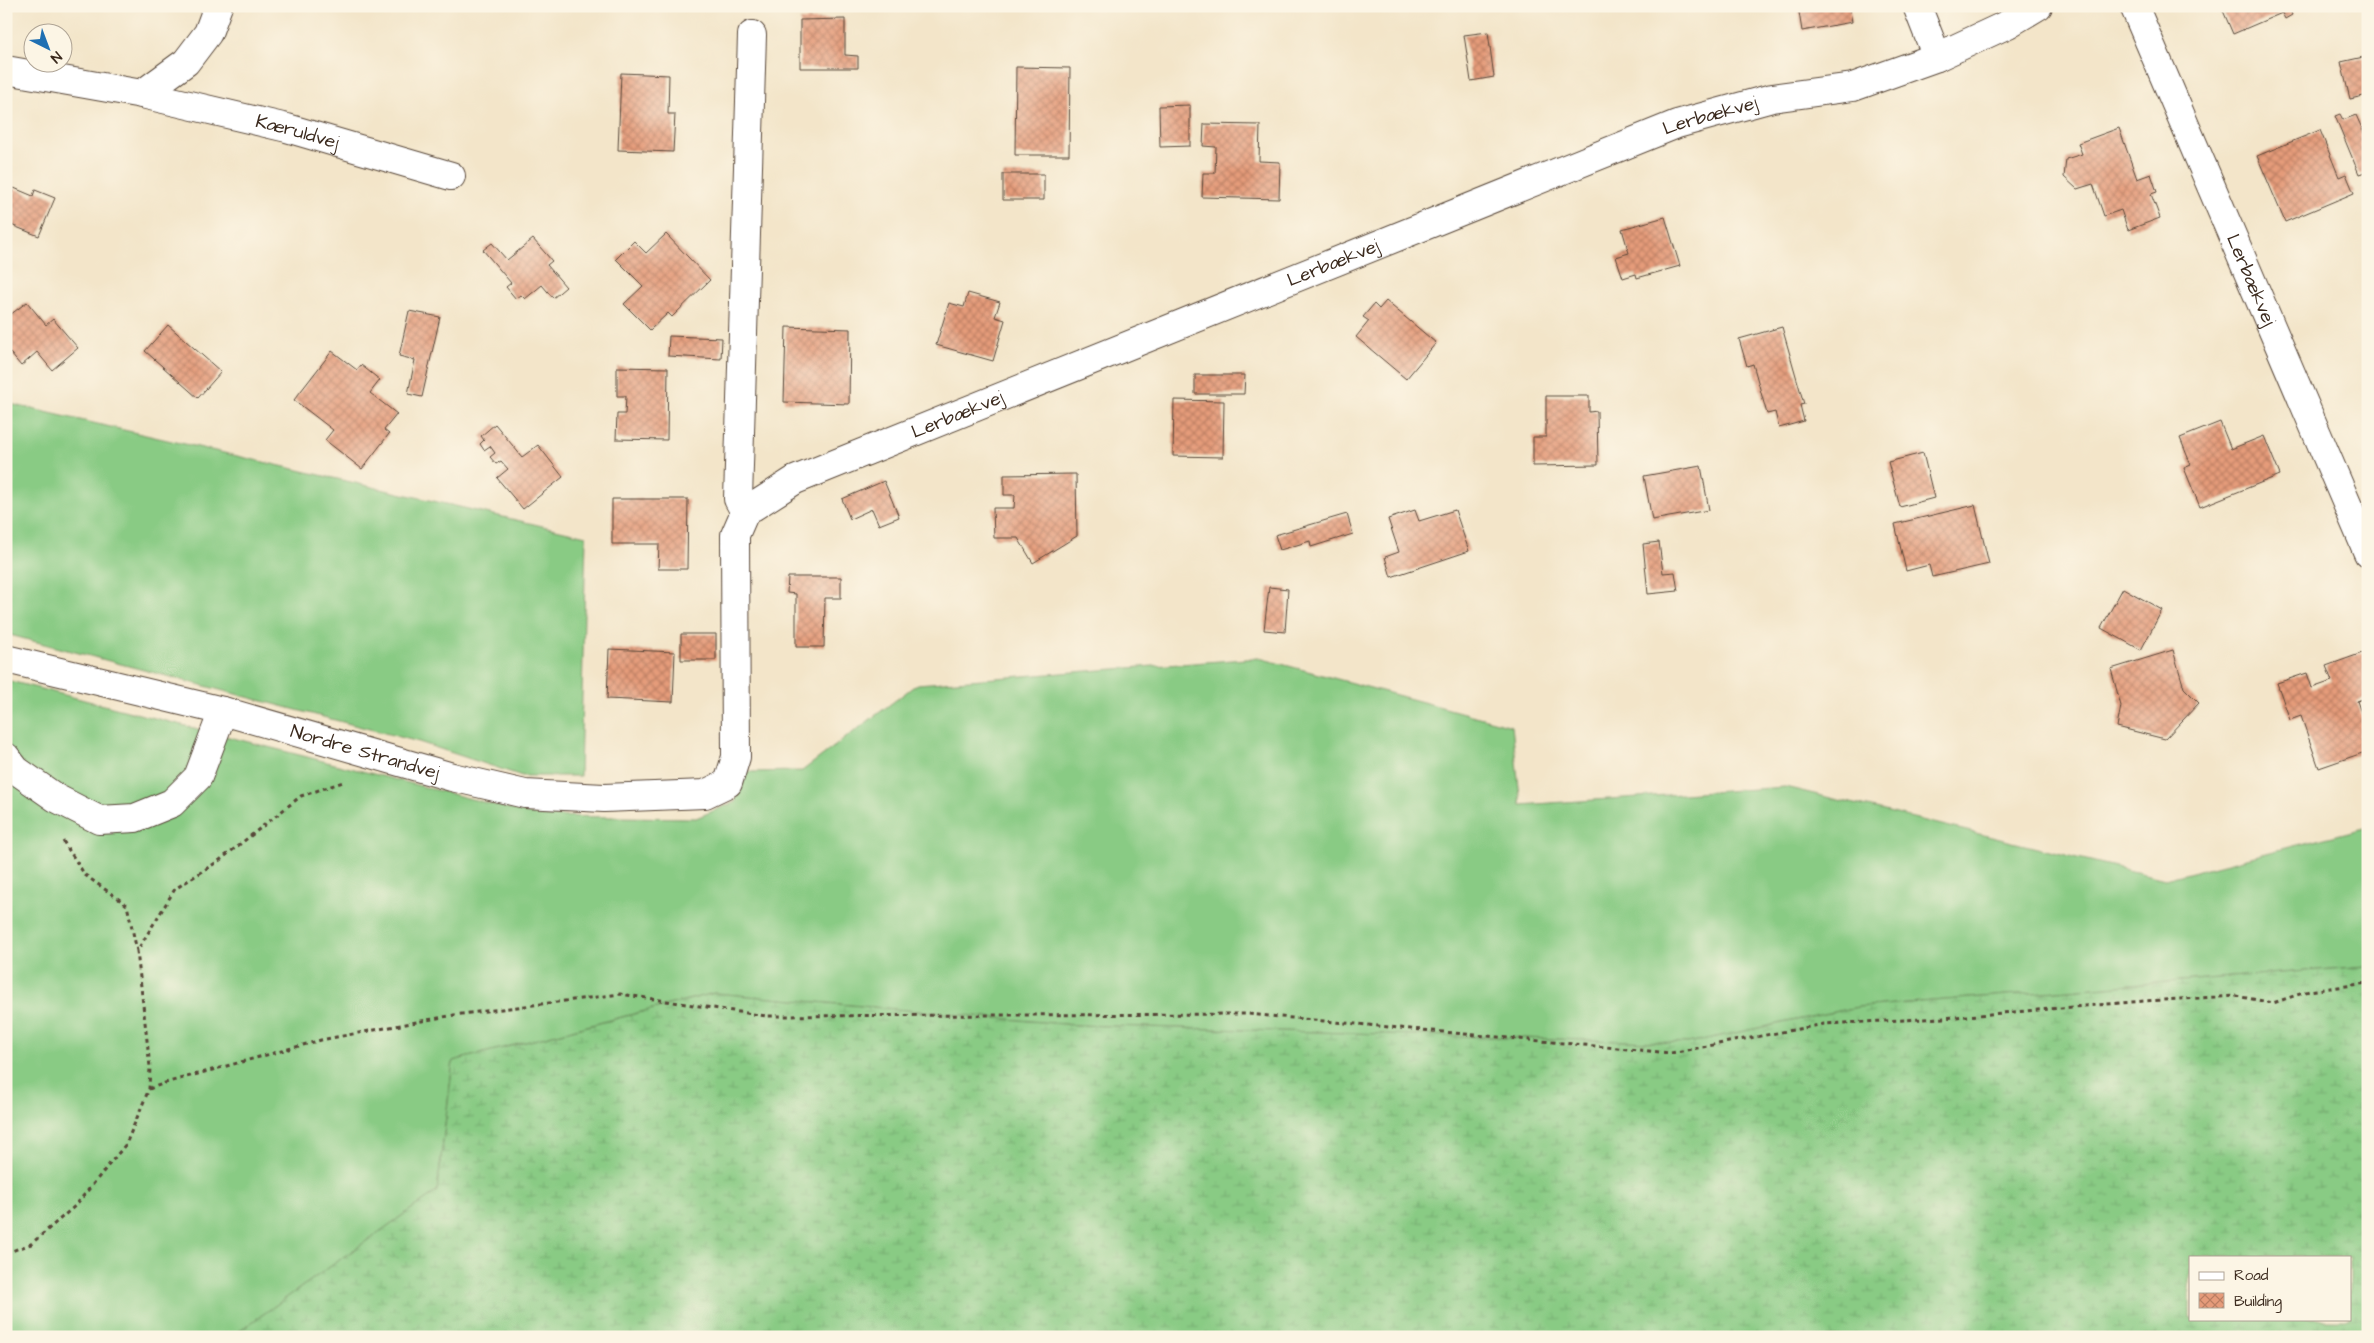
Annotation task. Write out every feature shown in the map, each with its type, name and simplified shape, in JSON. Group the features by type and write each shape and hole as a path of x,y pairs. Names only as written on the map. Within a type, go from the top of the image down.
{"street":[{"path":"142,94 186,62 208,34 218,6"},
{"path":"1917,6 1937,57"},
{"name":"Lerbækvej","path":"745,512 795,480 1677,124 1772,98 1853,87 1937,57 2008,24 2038,6"},
{"name":"Lerbækvej","path":"2134,6 2368,553"},
{"path":"745,512 738,499 752,35"},
{"name":"Kæruldvej","path":"6,70 142,94 287,128 451,176"},
{"name":"Nordre Strandvej","path":"6,659 223,711 452,777 525,794 604,798 705,794 728,783 736,757 735,535 745,512"},
{"path":"6,757 16,770 56,798 99,820 134,818 172,803 198,777 223,711"}],"path":[{"path":"137,951 175,888 220,860 300,796 347,781"},
{"path":"6,1252 31,1244 76,1206 126,1144 149,1090 150,1067 137,951 127,905 85,875 56,831 56,798"},
{"path":"149,1090 165,1083 321,1040 454,1015 620,994 766,1016 1248,1014 1671,1053 1824,1024 1943,1018 2153,1000 2236,996 2273,1003 2309,991 2368,983"}],"green space":[{"path":"6,403 586,536 580,776 522,776 419,742 6,634"},
{"path":"1259,658 1512,726 1521,805 1785,787 2165,879 2368,827 2368,966 1858,1007 1688,1043 1075,1025 714,993 453,1061 437,1191 231,1337 6,1337 6,680 538,816 696,818 735,802 747,772 802,771 917,684"},
{"path":"2368,966 2368,1337 231,1337 437,1191 453,1061 715,993 1075,1025 1688,1043 1858,1007"}],"building":[{"path":"1798,6 1849,6 1852,22 1802,31"},
{"path":"2221,6 2288,6 2292,15 2285,19 2282,13 2233,34"},
{"path":"845,19 845,55 858,56 858,68 800,68 800,20"},
{"path":"1488,32 1494,77 1471,81 1464,35"},
{"path":"2368,56 2368,95 2350,99 2341,62"},
{"path":"1016,67 1070,68 1069,155 1015,155"},
{"path":"621,73 669,75 668,114 675,114 673,152 618,150"},
{"path":"1190,105 1190,146 1160,147 1159,106"},
{"path":"2340,114 2343,120 2356,115 2368,142 2368,171 2359,174 2335,116"},
{"path":"1204,124 1260,125 1259,161 1280,162 1279,199 1202,197 1203,173 1215,173 1216,147 1203,146"},
{"path":"2119,128 2137,179 2151,174 2157,192 2151,194 2160,218 2128,230 2121,210 2104,216 2093,184 2077,189 2064,177 2066,159 2082,154 2078,143"},
{"path":"2320,130 2339,177 2346,174 2354,193 2285,222 2257,156"},
{"path":"1003,174 1044,174 1044,200 1003,200"},
{"path":"14,188 33,196 35,190 55,198 39,236 6,223 6,207"},
{"path":"1665,217 1680,266 1637,278 1636,274 1623,278 1616,257 1629,253 1622,229"},
{"path":"666,234 710,280 672,317 668,313 650,330 624,304 643,286 616,259 634,241 646,253"},
{"path":"533,239 552,261 547,265 566,287 553,298 542,285 525,299 521,295 516,299 506,287 511,283 483,250 492,243 507,260"},
{"path":"968,293 1000,302 995,317 1005,320 993,361 936,345 949,303 964,307"},
{"path":"1386,301 1436,343 1406,379 1356,337 1369,321 1363,317 1374,304 1379,309"},
{"path":"27,302 46,325 53,319 78,348 52,370 37,352 21,366 6,348 6,318"},
{"path":"409,311 440,317 422,397 408,394 415,360 399,356"},
{"path":"168,325 221,372 198,398 145,351"},
{"path":"786,327 850,329 849,404 784,402"},
{"path":"1782,327 1804,404 1800,405 1804,421 1779,428 1775,412 1767,414 1753,364 1747,366 1739,339"},
{"path":"669,336 722,338 721,359 668,356"},
{"path":"332,351 357,370 361,365 380,380 370,393 397,414 384,430 389,434 362,469 325,440 333,430 294,400"},
{"path":"617,367 668,368 667,440 616,439 617,414 625,414 626,396 617,396"},
{"path":"1195,375 1245,375 1244,394 1195,394"},
{"path":"1546,396 1589,396 1589,412 1597,411 1598,465 1533,466 1533,437 1546,437"},
{"path":"1174,400 1224,401 1223,457 1173,456"},
{"path":"2220,422 2231,449 2264,436 2280,475 2200,507 2184,468 2191,465 2180,438"},
{"path":"495,424 522,457 538,445 563,477 523,509 497,478 508,469 501,461 496,464 490,457 495,453 490,446 484,450 480,444 484,440 481,436"},
{"path":"1923,453 1934,498 1900,507 1888,462"},
{"path":"1701,466 1709,510 1652,520 1644,476"},
{"path":"1076,474 1077,536 1033,563 1018,538 994,538 993,508 1014,508 1015,495 1004,495 1004,475"},
{"path":"884,481 899,517 879,525 872,509 850,519 842,499"},
{"path":"612,499 688,499 687,569 658,569 659,544 612,544"},
{"path":"1975,505 1989,564 1932,577 1929,565 1906,571 1895,524"},
{"path":"1415,510 1419,521 1455,510 1469,551 1391,577 1385,557 1399,552 1388,519"},
{"path":"1347,514 1353,534 1311,547 1310,541 1280,550 1275,535"},
{"path":"1659,542 1663,573 1675,572 1678,591 1648,594 1643,544"},
{"path":"788,577 841,577 841,598 825,598 824,647 796,647 796,594 787,593"},
{"path":"1269,587 1288,589 1285,632 1264,630"},
{"path":"2123,588 2162,610 2141,650 2101,628"},
{"path":"681,634 716,634 716,660 681,660"},
{"path":"609,649 675,652 673,702 607,699"},
{"path":"2173,650 2184,688 2199,703 2165,739 2117,727 2121,706 2111,669"},
{"path":"2365,652 2368,660 2368,697 2357,701 2368,733 2368,751 2319,768 2301,716 2290,720 2277,683 2307,673 2312,688 2332,681 2326,666"}]}
